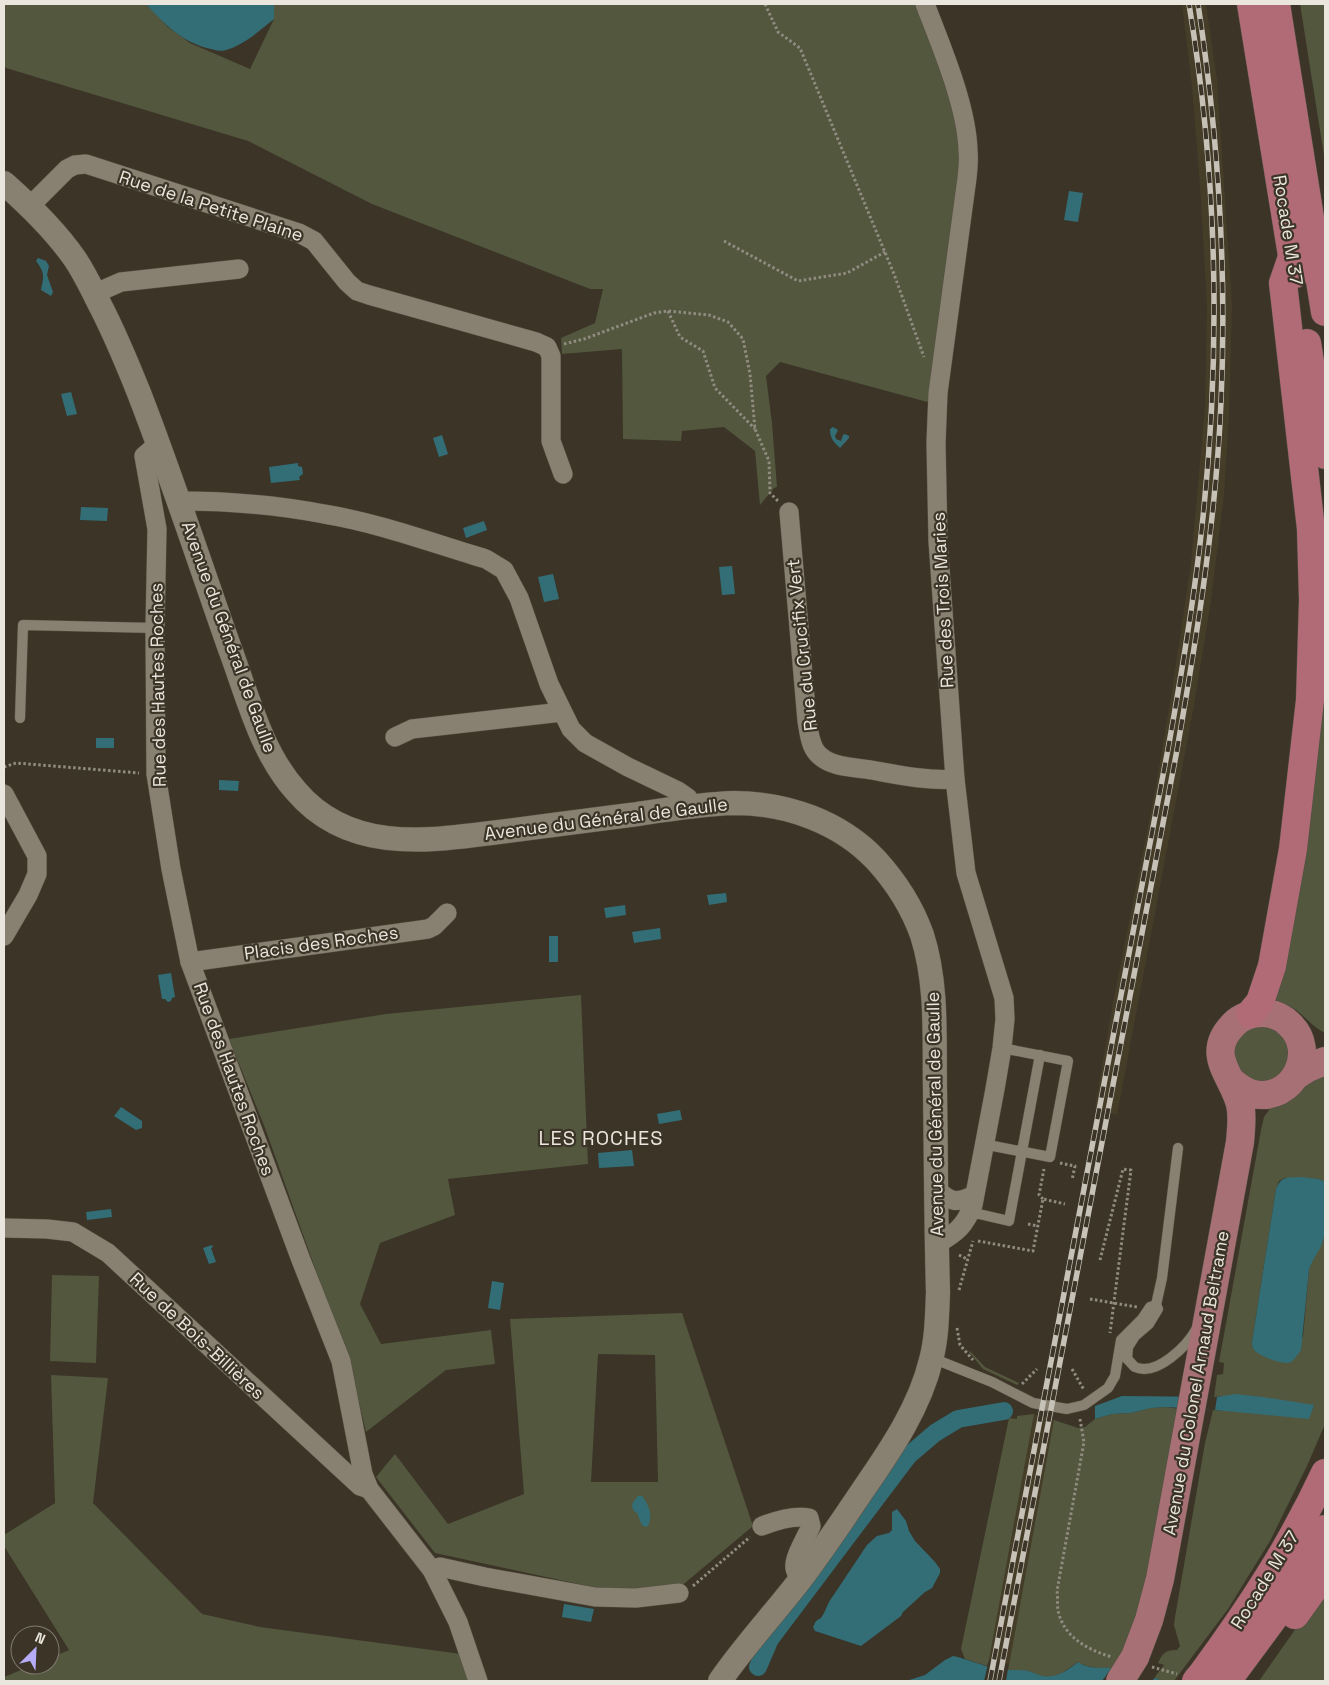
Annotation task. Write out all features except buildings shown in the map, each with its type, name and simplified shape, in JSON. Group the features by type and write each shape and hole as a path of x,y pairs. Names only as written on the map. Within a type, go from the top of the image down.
{"highway":[{"name":"Rocade M 37","path":"1251,4 1325,312"},
{"name":"Rocade M 37","path":"1276,4 1311,260 1325,455"},
{"path":"1250,1014 1260,1002 1272,966 1293,849 1310,700 1313,600 1311,529 1283,283 1311,260"},
{"name":"Rocade M 37","path":"1213,1675 1242,1620 1295,1532 1325,1473"},
{"name":"Rocade M 37","path":"1213,1675 1280,1608 1325,1529"},
{"path":"1213,1675 1266,1650 1293,1618 1325,1573"}],"main road":[{"path":"1294,1028 1300,1038 1303,1050 1302,1063 1288,1083 1266,1094 1253,1094 1241,1089 1230,1080 1220,1056 1222,1042 1228,1030 1238,1020 1250,1014 1274,1014 1312,1040 1325,1044"},
{"name":"Avenue du Colonel Arnaud Beltrame","path":"1133,1667 1165,1614 1199,1403 1250,1145 1265,1104 1308,1068 1325,1061"},
{"name":"Avenue du Colonel Arnaud Beltrame","path":"1199,1403 1212,1298 1242,1125 1239,1101 1230,1080"}],"street":[{"name":"Rue des Trois Maries","path":"924,4 942,48 962,111 968,150 968,178 938,393 936,443 938,541 955,779 966,873 1004,998 1005,1019 995,1089 974,1195 974,1214 958,1231 937,1244"},
{"name":"Rue de la Petite Plaine","path":"30,206 67,169 75,165 86,164 299,233 314,241 347,282 357,291 548,347"},
{"name":"Avenue du Général de Gaulle","path":"4,183 55,232 75,258 95,295 128,363 256,719 269,749 288,782 298,794 324,815 358,833 382,839 415,840 485,834 736,803 791,810 811,817 851,838 868,852 892,878 904,896 922,937 932,982 935,1030 937,1324 932,1359 921,1391 884,1460 801,1579 720,1681"},
{"path":"95,295 121,282 239,269"},
{"path":"548,347 551,356 551,441 563,474"},
{"name":"Rue des Hautes Roches","path":"158,443 144,456 157,529 155,628 156,774 171,870 190,962 301,1260 341,1361 363,1474 369,1489 432,1570 458,1622 478,1681"},
{"path":"179,501 213,501 324,514 382,528 486,559 495,564 504,570 519,598 549,684 571,729 585,743 678,791 688,798 692,807"},
{"name":"Rue du Crucifix Vert","path":"790,512 807,721 812,743 817,753 825,760 850,767 911,777 939,780 955,779"},
{"path":"395,737 412,729 562,712"},
{"path":"4,794 37,856 37,874 4,936"},
{"name":"Placis des Roches","path":"190,962 428,929 434,926 447,913"},
{"path":"937,1190 948,1199 957,1201 962,1201 974,1195"},
{"name":"Rue de Bois-Billières","path":"4,1228 74,1232 108,1253 360,1486 369,1489"},
{"path":"762,1526 802,1517 809,1518 811,1526 795,1561 795,1570 801,1579"},
{"path":"432,1570 440,1567 485,1578 595,1597 636,1598 679,1593"}],"lane":[{"path":"20,718 23,625 155,628"},
{"path":"983,1144 1050,1157 1068,1061 1002,1048"},
{"path":"974,1214 1009,1221 1040,1055"},
{"path":"1178,1148 1162,1278 1156,1305 1158,1309 1149,1324 1135,1336 1128,1347 1127,1358 1134,1367 1146,1369 1160,1364 1183,1347 1195,1332 1212,1298"},
{"path":"932,1359 992,1382 1033,1403 1067,1408 1084,1405 1108,1388 1115,1376 1121,1340 1142,1319 1150,1307 1156,1305"}],"path":[{"path":"765,4 778,32 800,48 884,252 938,393"},
{"path":"724,241 798,281 847,273 884,252"},
{"path":"668,311 680,337 703,351 715,388 755,429"},
{"path":"548,347 584,339 654,313 668,311 709,314 728,322 743,339 750,374 755,429 769,460 770,493 790,512"},
{"path":"4,767 16,763 156,774"},
{"path":"1045,1162 1039,1195 1043,1200 1065,1204"},
{"path":"1055,1162 1075,1166 1072,1180"},
{"path":"1100,1260 1123,1169 1131,1170 1108,1341"},
{"path":"978,1241 1033,1251 1043,1200"},
{"path":"958,1297 967,1259 974,1214"},
{"path":"1028,1224 1038,1226"},
{"path":"958,1255 967,1259"},
{"path":"1090,1299 1141,1308"},
{"path":"957,1321 960,1345 976,1363"},
{"path":"1018,1388 1037,1369"},
{"path":"1072,1369 1087,1395"},
{"path":"1075,1407 1084,1442 1057,1591 1058,1611 1063,1623 1072,1636 1084,1645 1098,1653 1133,1667 1213,1675"},
{"path":"679,1593 692,1587 762,1526"}],"shaded area":[{"path":"1182,4 1206,4 1217,79 1232,304 1229,417 1224,495 1211,601 1193,711 1117,1115 1095,1108 1112,1008 1156,786 1172,690 1191,563 1205,406 1207,305 1192,87"},
{"path":"1034,1414 1054,1420 1009,1664 989,1660"}],"green space":[{"path":"4,4 146,4 168,27 190,43 250,69 274,19 274,4 925,4 966,130 931,403 780,362 766,376 777,487 760,505 755,451 724,427 682,431 681,441 623,439 622,349 562,354 561,338 595,323 603,289 590,289 372,204 248,141 6,68 4,66"},
{"path":"1300,4 1325,4 1325,162"},
{"path":"1325,561 1325,1033 1295,1010 1273,999"},
{"path":"581,995 588,1164 448,1179 455,1215 380,1243 360,1304 381,1344 491,1330 495,1364 446,1370 366,1432 352,1372 265,1128 229,1039 386,1014"},
{"path":"1261,1025 1273,1027 1288,1042 1290,1059 1277,1079 1257,1083 1240,1073 1233,1051 1241,1033"},
{"path":"1325,1068 1325,1182 1319,1179 1284,1178 1279,1181 1276,1189 1252,1347 1303,1337 1309,1270 1312,1259 1323,1242 1325,1224 1325,1424 1307,1466 1270,1541 1228,1609 1174,1681 1164,1681 1154,1678 1164,1665 1158,1663 1163,1654 1167,1651 1177,1650 1180,1646 1174,1625 1175,1617 1205,1443 1213,1410 1257,1413 1314,1406 1242,1395 1214,1397 1217,1375 1223,1374 1224,1363 1219,1362 1264,1117 1271,1107"},
{"path":"52,1275 99,1276 96,1363 50,1361"},
{"path":"682,1313 753,1526 679,1588 606,1590 435,1553 376,1477 395,1454 448,1524 524,1494 510,1319","holes":["598,1354 655,1355 658,1482 591,1482"]},
{"path":"970,1351 985,1367 1019,1383 1017,1385 983,1369"},
{"path":"51,1375 108,1378 93,1503 202,1614 260,1627 469,1655 478,1681 4,1681 4,1677 10,1675 60,1675 60,1654 69,1650 60,1636 60,1625 53,1625 4,1546 4,1535 55,1503"},
{"path":"1166,1407 1179,1409 1147,1595 1121,1654 1112,1668 1090,1667 1078,1662 1062,1673 1052,1677 1041,1676 1029,1671 1008,1670 1054,1420 1078,1428 1085,1427 1095,1419 1112,1414"},
{"path":"1034,1414 987,1666 965,1659 961,1649 1009,1418 1017,1419 1017,1416"},
{"path":"1325,1587 1325,1681 1259,1681"}],"water":[{"path":"146,4 274,4 274,19 239,45 224,51 218,51 201,46 175,32"},
{"path":"1069,191 1083,193 1078,222 1064,220"},
{"path":"38,258 46,261 49,266 47,275 53,292 51,296 41,290 43,275 36,261"},
{"path":"71,392 77,414 67,416 61,394"},
{"path":"833,427 838,430 835,436 836,439 841,441 843,435 849,436 840,448 834,442 831,435 830,429"},
{"path":"442,435 448,454 439,457 433,438"},
{"path":"298,463 298,466 302,467 303,474 299,477 300,480 271,483 269,467"},
{"path":"81,507 108,508 107,521 80,520"},
{"path":"484,521 487,530 466,538 463,528"},
{"path":"732,566 735,594 722,595 719,567"},
{"path":"553,574 559,599 544,602 538,577"},
{"path":"96,738 114,738 114,748 96,748"},
{"path":"219,780 239,781 238,791 219,790"},
{"path":"726,893 727,902 709,905 707,895"},
{"path":"625,905 626,915 606,918 604,908"},
{"path":"660,928 661,939 634,943 632,932"},
{"path":"549,936 558,936 558,962 549,962"},
{"path":"171,973 175,997 168,1002 162,999 158,975"},
{"path":"121,1107 142,1121 142,1128 136,1130 114,1116"},
{"path":"680,1110 682,1120 659,1124 657,1114"},
{"path":"632,1150 634,1166 599,1168 598,1153"},
{"path":"1301,1177 1319,1179 1325,1182 1325,1234 1322,1245 1309,1270 1301,1350 1291,1362 1283,1363 1272,1360 1254,1350 1252,1342 1276,1189 1283,1179"},
{"path":"111,1209 112,1217 87,1220 86,1212"},
{"path":"212,1245 213,1247 211,1248 216,1262 209,1264 203,1248"},
{"path":"492,1281 504,1283 500,1310 488,1308"},
{"path":"1235,1394 1314,1405 1309,1419 1166,1407 1112,1414 1095,1419 1095,1406 1122,1396 1217,1397"},
{"path":"638,1496 642,1496 650,1510 648,1526 645,1527 642,1525 637,1513 633,1510 632,1504"},
{"path":"897,1509 906,1521 915,1541 940,1569 940,1573 932,1588 925,1592 901,1616 861,1646 815,1631 813,1627 816,1621 821,1618 829,1602 867,1545 877,1536 889,1533 892,1530 892,1512"},
{"path":"564,1604 594,1609 591,1622 562,1617"},
{"path":"953,1656 992,1668 1029,1671 1045,1676 1060,1674 1078,1662 1083,1665 1099,1668 1127,1670 1164,1681 906,1681 925,1675"}],"pier":[{"path":"1181,1396 1217,1397 1215,1410 1179,1409"},
{"path":"988,1664 1008,1668 1006,1681 984,1681"},
{"path":"1113,1666 1121,1666 1156,1676 1152,1681 1102,1681"}],"waterway":[{"path":"758,1667 770,1639 908,1456 935,1433 958,1419 1004,1411"}],"railway":[{"path":"990,1681 1168,749 1188,633 1200,546 1209,453 1212,389 1214,325 1213,260 1206,132 1189,4"},
{"path":"999,1681 1177,750 1210,534 1221,402 1223,352 1222,252 1216,152 1198,4"}],"district":[{"name":"LES ROCHES","path":"601,1138"}]}
